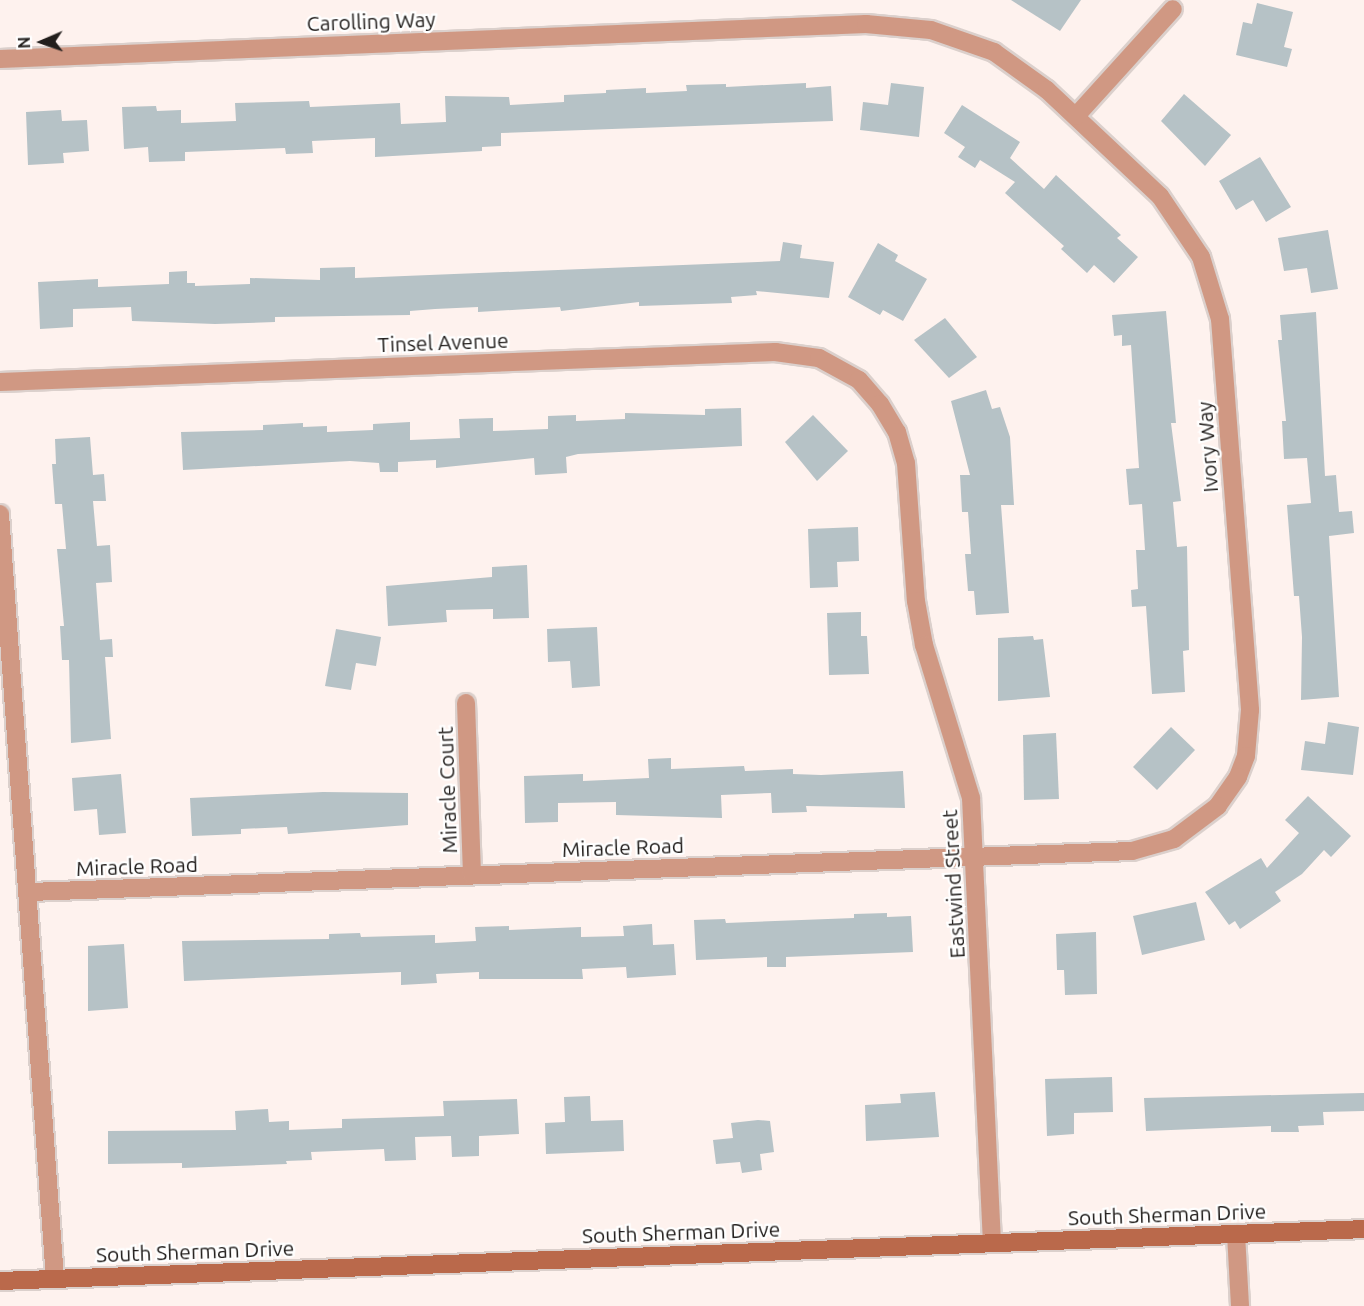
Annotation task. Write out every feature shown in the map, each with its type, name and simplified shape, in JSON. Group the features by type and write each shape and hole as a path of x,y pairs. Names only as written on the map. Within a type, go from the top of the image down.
{"street":[{"path":"1076,116 1173,9"},
{"name":"Carolling Way","path":"0,58 888,24 931,30 994,52 1039,82 1076,116"},
{"name":"Ivory Way","path":"1076,116 1160,196 1179,221 1201,258 1220,319 1250,722 1246,756 1238,777 1209,814"},
{"name":"Tinsel Avenue","path":"0,382 783,352 811,356 837,365 874,396"},
{"name":"Eastwind Street","path":"874,396 897,432 906,464 920,626 971,798 992,1243"},
{"path":"0,514 55,1279"},
{"name":"Miracle Court","path":"466,703 472,875"},
{"name":"Miracle Road","path":"28,892 1140,849 1174,839 1209,814"},
{"name":"South Sherman Drive","path":"0,1281 1364,1229"},
{"path":"1236,1234 1240,1306"}],"building":[{"path":"1011,0 1081,0 1060,31"},
{"path":"1257,3 1293,12 1284,47 1292,49 1287,67 1236,55 1243,22 1252,24"},
{"path":"806,83 806,88 831,86 833,121 501,133 501,146 482,147 482,151 375,157 375,138 312,141 313,153 286,154 285,148 185,152 185,161 149,162 148,147 124,149 122,107 156,106 157,111 181,110 181,123 236,121 235,103 309,101 310,107 400,103 401,124 446,122 445,96 509,97 510,105 564,102 564,95 606,93 606,90 646,88 646,93 687,91 686,85 726,84 726,87"},
{"path":"891,83 924,87 919,137 860,130 863,102 888,105"},
{"path":"1184,94 1231,135 1205,166 1161,121"},
{"path":"962,105 1020,142 1010,158 1044,189 1056,175 1121,235 1117,238 1138,257 1114,283 1094,265 1087,273 1061,249 1064,246 1005,193 1015,182 980,160 975,168 958,157 965,147 944,133"},
{"path":"61,110 62,121 87,120 89,151 63,153 64,163 28,165 26,112"},
{"path":"1260,157 1291,207 1266,222 1253,200 1236,210 1219,181"},
{"path":"1328,230 1338,289 1311,293 1307,268 1284,271 1278,238"},
{"path":"783,242 802,245 800,258 834,262 829,298 756,291 757,295 731,297 732,303 639,306 639,302 561,311 560,307 478,312 478,307 410,311 410,315 275,317 275,322 215,324 132,321 131,307 73,309 73,327 40,329 38,282 98,279 98,287 169,284 169,272 187,271 187,283 195,283 195,286 250,284 250,278 320,280 320,268 355,267 355,278 780,261"},
{"path":"878,243 898,255 895,261 927,279 903,321 883,310 880,315 848,297"},
{"path":"1166,311 1176,423 1171,423 1181,501 1173,502 1177,547 1187,546 1189,650 1183,651 1185,692 1152,694 1146,606 1132,607 1131,590 1138,589 1136,550 1145,550 1142,504 1129,505 1126,469 1139,468 1131,345 1122,346 1122,335 1114,336 1112,315"},
{"path":"1316,312 1325,476 1336,475 1339,512 1352,511 1354,533 1329,536 1339,697 1301,700 1302,637 1299,596 1294,596 1287,505 1311,503 1307,458 1284,459 1282,421 1286,421 1278,340 1282,340 1280,315"},
{"path":"945,318 977,357 949,378 914,340"},
{"path":"986,390 992,409 1000,407 1010,437 1014,505 1001,505 1009,613 976,615 974,591 968,591 965,554 971,554 968,512 962,512 960,475 970,475 951,401"},
{"path":"741,408 742,446 578,454 566,457 567,473 535,475 534,458 436,468 436,460 398,462 398,472 380,472 379,463 350,461 183,470 181,432 263,430 263,425 303,423 303,427 327,426 327,432 373,430 373,424 410,422 410,440 460,438 459,419 493,418 493,431 548,429 548,416 576,415 576,421 625,419 625,413 705,415 705,409"},
{"path":"813,415 848,451 817,481 785,442"},
{"path":"90,437 93,475 104,474 106,501 93,501 97,546 110,545 112,582 96,583 100,640 112,639 113,657 105,657 111,739 71,743 69,660 62,660 60,626 64,626 57,549 66,549 62,504 55,504 52,464 56,464 55,439"},
{"path":"858,527 859,561 837,562 838,587 810,588 808,529"},
{"path":"527,565 529,618 493,619 493,609 446,610 447,622 388,626 386,586 492,577 492,567"},
{"path":"861,612 861,636 867,636 869,674 829,675 827,613"},
{"path":"597,627 600,686 572,688 570,661 548,662 547,629"},
{"path":"336,629 381,637 376,666 356,663 351,690 325,686"},
{"path":"1033,636 1034,640 1043,639 1050,697 998,701 998,638"},
{"path":"1328,722 1359,727 1353,775 1301,770 1305,741 1325,744"},
{"path":"1171,727 1195,750 1157,790 1133,767"},
{"path":"1056,733 1059,799 1024,800 1023,735"},
{"path":"671,758 671,769 744,766 745,771 793,769 793,774 821,775 903,771 905,808 806,806 807,812 772,813 771,793 721,795 722,818 616,815 616,802 558,803 558,822 525,823 524,776 583,774 583,781 649,778 648,759"},
{"path":"121,774 126,833 99,835 97,809 74,811 72,778"},
{"path":"323,792 408,793 408,825 288,834 287,827 241,829 241,834 192,836 190,798"},
{"path":"1308,796 1351,836 1331,857 1324,850 1302,874 1275,892 1281,901 1240,929 1235,921 1229,925 1205,892 1261,858 1267,868 1299,833 1285,820"},
{"path":"1196,902 1205,940 1142,955 1133,916"},
{"path":"887,913 887,917 911,916 913,952 786,957 786,967 767,967 767,957 696,960 694,920 725,919 726,923 854,918 854,914"},
{"path":"652,924 653,945 674,944 676,975 627,978 626,967 582,969 583,979 479,979 479,972 436,974 437,983 401,985 401,972 184,981 182,941 329,939 329,934 360,933 361,937 435,935 435,943 476,941 475,927 509,926 509,930 581,927 581,937 624,936 623,926"},
{"path":"1096,932 1097,994 1065,995 1064,970 1057,970 1056,934"},
{"path":"124,944 128,1008 88,1011 88,946"},
{"path":"1112,1077 1113,1112 1074,1113 1074,1134 1047,1136 1045,1079"},
{"path":"935,1092 939,1137 866,1141 865,1105 901,1103 900,1094"},
{"path":"1364,1093 1364,1111 1323,1112 1324,1125 1298,1126 1299,1132 1271,1132 1271,1126 1146,1131 1144,1098"},
{"path":"590,1096 591,1121 623,1120 624,1151 546,1154 545,1123 565,1122 564,1097"},
{"path":"517,1099 519,1134 479,1136 479,1156 452,1157 451,1136 415,1137 416,1160 385,1161 384,1149 311,1152 312,1160 286,1161 287,1164 182,1168 182,1163 108,1164 108,1131 236,1130 235,1111 268,1109 269,1122 289,1121 289,1130 342,1128 342,1119 444,1116 443,1101"},
{"path":"770,1121 774,1152 760,1154 762,1170 742,1173 740,1162 716,1164 713,1140 733,1138 731,1123"}]}
